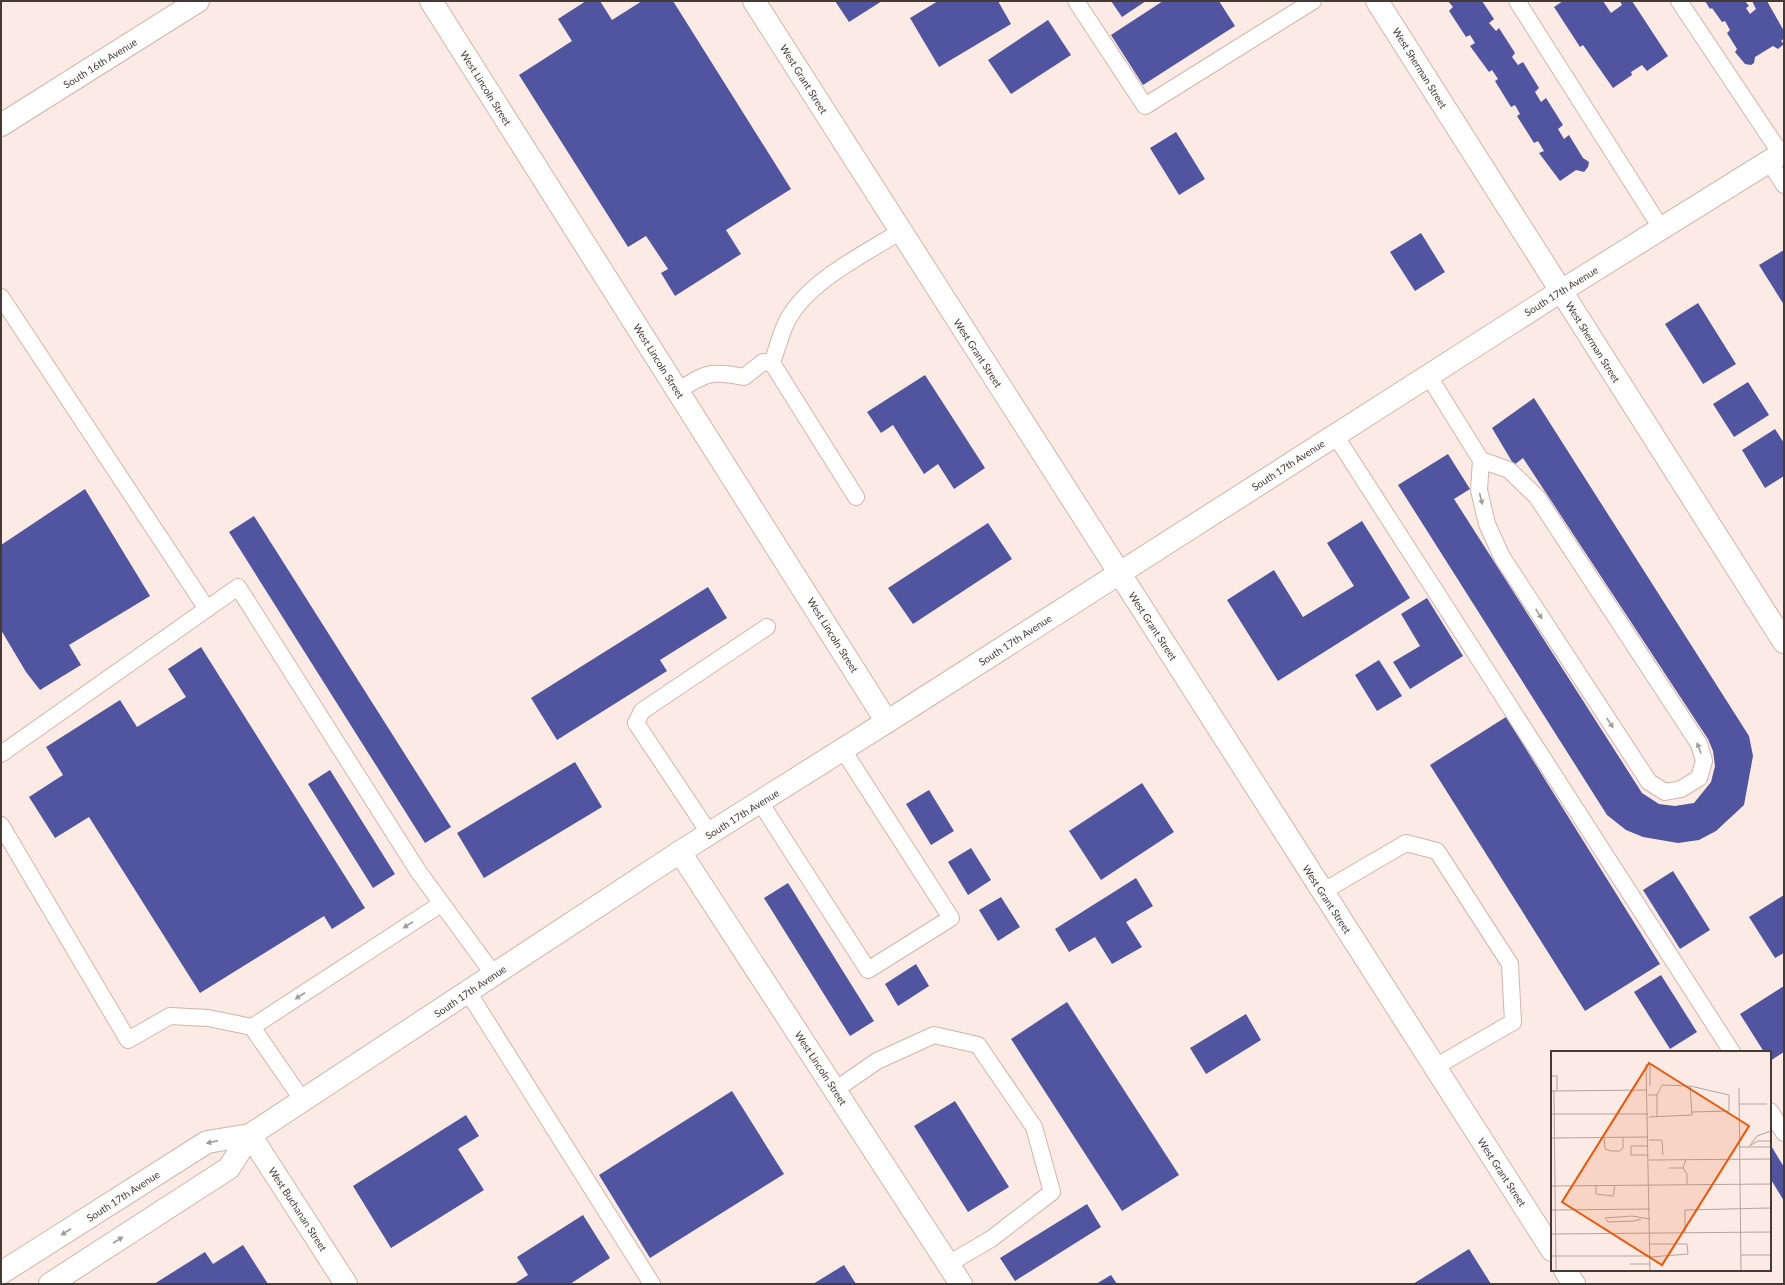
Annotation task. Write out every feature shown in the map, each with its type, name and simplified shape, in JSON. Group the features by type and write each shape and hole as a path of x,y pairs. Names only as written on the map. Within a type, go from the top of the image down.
{"main road":[{"name":"South 16th Avenue","path":"1,125 198,1"},
{"name":"West Lincoln Street","path":"431,1 887,722"},
{"name":"West Grant Street","path":"754,1 1551,1248"},
{"name":"West Sherman Street","path":"1377,1 1784,642"},
{"name":"South 17th Avenue","path":"1,1273 207,1142 250,1135 303,1102 680,852 887,722 1428,375 1778,155"},
{"name":"West Lincoln Street","path":"680,852 961,1284"},
{"name":"South 17th Avenue","path":"50,1284 229,1168 250,1135"},
{"name":"West Buchanan Street","path":"250,1135 346,1284"},
{"path":"1566,1271 1574,1284"}],"lane":[{"path":"1076,1 1146,106 1313,1"},
{"path":"1517,1 1661,228"},
{"path":"1679,1 1778,155 1784,185"},
{"path":"772,363 788,320 806,294 842,268 901,231"},
{"path":"1,297 207,609"},
{"path":"678,391 703,375 725,373 744,377 763,362 772,363"},
{"path":"772,363 856,497"},
{"path":"1428,375 1481,460 1479,490 1488,524 1502,556 1649,782 1665,792 1681,789 1698,778 1704,761 1698,744 1537,496 1509,470 1481,460"},
{"path":"1335,435 1731,1051"},
{"path":"1,754 238,587 418,871 494,975"},
{"path":"710,834 636,723 642,710 766,626"},
{"path":"760,802 868,970 951,918 843,750"},
{"path":"1,825 128,1040 170,1016 208,1018 252,1027 303,1102"},
{"path":"1322,892 1406,843 1437,851 1446,864 1510,964 1514,1022 1435,1067"},
{"path":"252,1027 441,904"},
{"path":"468,992 652,1284"},
{"path":"835,1090 877,1061 934,1035 978,1045 1034,1127 1052,1192 991,1239 948,1264"},
{"path":"1771,1113 1784,1133"}],"building":[{"path":"586,1 600,1 612,20 642,1 673,1 791,189 726,230 741,254 675,296 661,273 668,269 646,236 628,247 519,75 572,41 558,19"},
{"path":"835,1 882,1 849,22"},
{"path":"938,1 998,1 1011,24 939,67 910,18"},
{"path":"1111,1 1146,1 1122,17"},
{"path":"1163,1 1219,1 1235,26 1143,85 1111,35"},
{"path":"1448,1 1482,1 1494,19 1489,23 1496,31 1499,28 1515,53 1512,57 1518,65 1523,62 1539,88 1535,92 1541,102 1546,98 1563,125 1558,129 1564,139 1569,135 1583,158 1589,162 1588,167 1584,172 1576,170 1560,181 1539,153 1544,151 1538,141 1534,143 1517,116 1520,114 1515,105 1511,107 1495,81 1498,79 1492,70 1489,72 1470,46 1475,43 1470,35 1466,37 1449,11 1453,7"},
{"path":"1563,1 1603,1 1611,13 1622,5 1620,1 1632,1 1668,56 1647,71 1642,65 1631,72 1632,75 1613,88 1583,45 1580,47 1554,7"},
{"path":"1705,1 1745,1 1749,6 1746,8 1750,14 1756,9 1752,1 1767,1 1784,31 1784,38 1781,41 1784,44 1778,49 1773,46 1755,57 1754,63 1751,65 1745,64 1735,52 1737,49 1727,33 1730,30 1725,21 1722,22"},
{"path":"1048,20 1071,55 1011,94 988,60"},
{"path":"1176,132 1205,179 1179,195 1150,148"},
{"path":"1421,233 1445,272 1415,291 1390,252"},
{"path":"1784,250 1784,305 1759,265"},
{"path":"1698,303 1736,364 1703,384 1665,324"},
{"path":"925,375 985,468 954,489 938,464 924,474 893,425 881,433 867,412"},
{"path":"1748,382 1769,415 1734,437 1713,404"},
{"path":"1534,398 1749,736 1753,756 1744,805 1716,831 1699,840 1678,843 1643,837 1626,830 1607,815 1398,485 1448,454 1470,489 1454,499 1642,793 1659,804 1675,806 1694,803 1711,782 1715,766 1713,751 1708,739 1523,458 1514,465 1492,428"},
{"path":"1775,429 1784,443 1784,476 1765,488 1742,450"},
{"path":"85,489 150,596 69,645 81,665 40,690 26,672 1,630 1,545"},
{"path":"254,516 451,827 425,843 229,532"},
{"path":"1362,521 1410,598 1278,681 1227,600 1274,570 1303,617 1354,586 1327,543"},
{"path":"988,523 1012,559 913,624 888,588"},
{"path":"708,587 727,618 660,660 667,671 557,740 531,698"},
{"path":"1427,598 1463,656 1410,689 1393,662 1420,646 1401,614"},
{"path":"201,647 365,908 332,929 324,916 200,993 89,817 55,838 29,797 63,775 46,747 120,700 137,727 186,697 168,669"},
{"path":"1379,660 1402,696 1377,711 1355,675"},
{"path":"1506,717 1660,964 1585,1011 1430,765"},
{"path":"575,762 602,807 484,878 457,833"},
{"path":"330,770 395,874 373,888 308,784"},
{"path":"1142,783 1174,832 1101,880 1069,831"},
{"path":"929,790 954,831 931,845 906,804"},
{"path":"971,848 991,880 968,895 948,862"},
{"path":"1673,871 1710,930 1680,949 1643,890"},
{"path":"1136,878 1153,906 1126,922 1142,947 1112,964 1095,937 1069,952 1055,929"},
{"path":"788,883 874,1021 850,1036 764,898"},
{"path":"1784,895 1784,953 1775,958 1749,917"},
{"path":"1001,897 1020,927 998,941 979,910"},
{"path":"916,964 929,986 898,1006 885,984"},
{"path":"1661,975 1697,1032 1670,1049 1634,992"},
{"path":"1784,986 1784,1052 1771,1060 1771,1051 1763,1051 1740,1014"},
{"path":"1067,1002 1179,1175 1122,1211 1011,1039"},
{"path":"1246,1014 1261,1040 1206,1074 1190,1048"},
{"path":"732,1091 784,1174 650,1258 599,1175"},
{"path":"955,1101 1009,1187 968,1212 914,1126"},
{"path":"466,1115 479,1136 458,1149 484,1190 391,1248 353,1186"},
{"path":"1771,1146 1784,1167 1784,1201 1771,1180"},
{"path":"1087,1204 1101,1227 1015,1281 1000,1258"},
{"path":"583,1215 610,1258 570,1284 514,1284 528,1275 517,1257"},
{"path":"243,1245 268,1284 154,1284 205,1252 213,1264"},
{"path":"1469,1249 1491,1284 1413,1284"},
{"path":"844,1265 856,1284 813,1284"},
{"path":"1111,1275 1117,1284 1096,1284"}]}
